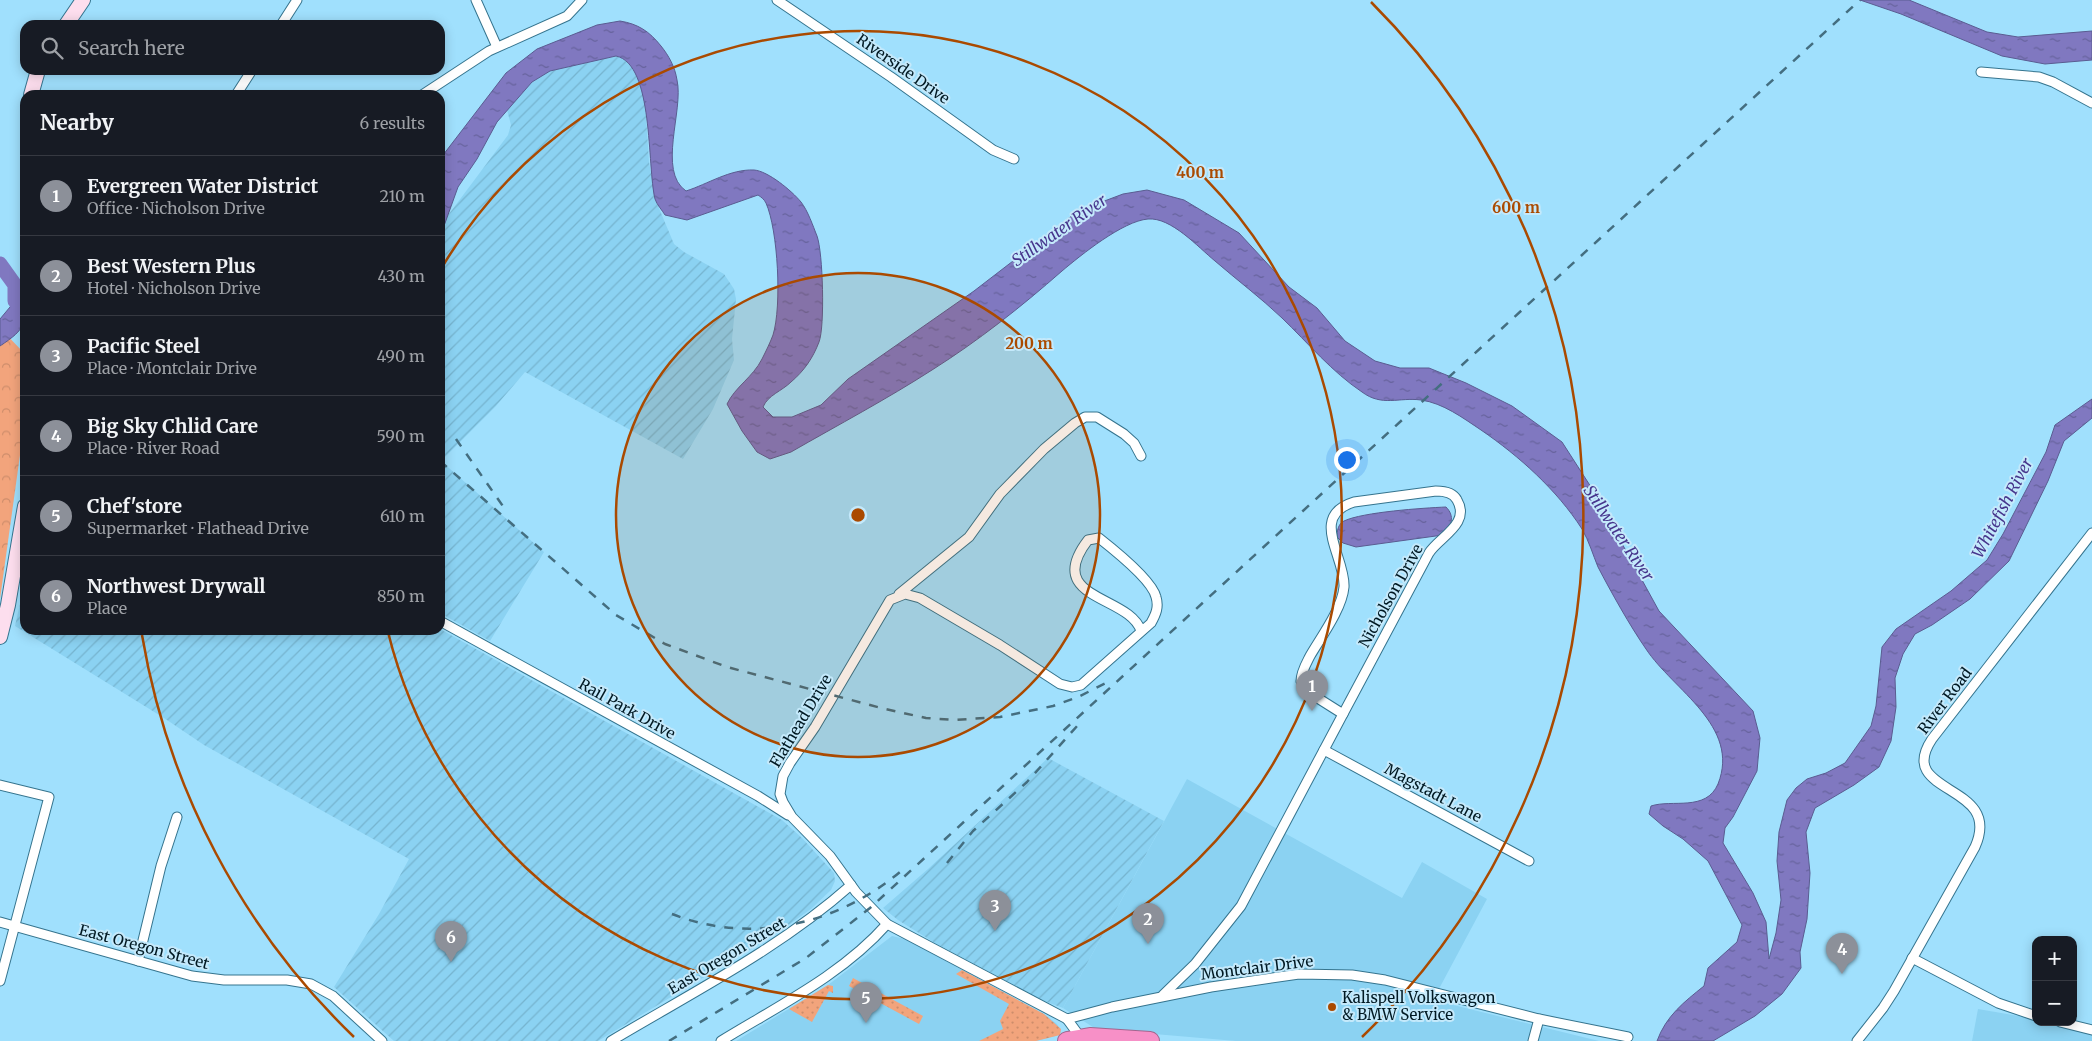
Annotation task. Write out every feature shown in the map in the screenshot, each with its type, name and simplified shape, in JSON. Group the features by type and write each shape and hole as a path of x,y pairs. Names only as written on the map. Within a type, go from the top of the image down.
{"highway":[{"path":"1074,1039 1113,1038 1150,1041"}],"main road":[{"path":"69,20 83,0"},
{"path":"32,90 37,75"},
{"path":"0,637 8,605 20,535"}],"street":[{"path":"284,20 297,0"},
{"path":"476,0 497,47"},
{"path":"429,90 497,47 558,21 571,12 582,0"},
{"name":"Riverside Drive","path":"776,0 891,77 993,150 1014,159"},
{"path":"1981,72 2039,77 2053,82 2092,103"},
{"path":"239,90 249,75"},
{"path":"890,600 969,537 1000,494 1044,450 1075,423 1085,417 1097,417 1110,424 1134,443 1141,456"},
{"name":"Nicholson Drive","path":"1154,999 1166,993 1195,964 1241,906 1344,714 1429,553 1457,523 1460,513 1459,505 1455,497 1448,492 1436,491 1354,502 1342,508 1333,520 1331,536 1342,573 1343,591 1335,611 1304,668 1300,681 1305,690 1344,714"},
{"name":"River Road","path":"1856,1041 1883,1008 1912,958 1975,847 1981,825 1973,806 1936,781 1926,771 1923,758 1925,752 1932,739 2092,533"},
{"path":"890,600 905,594 920,598 1000,645 1060,684 1072,687 1081,685 1151,623 1157,610 1156,596 1148,583 1099,538 1088,540 1081,550 1075,563 1077,576 1082,587 1096,598 1133,617 1141,631"},
{"name":"Flathead Drive","path":"887,924 878,917 830,856 786,809 780,794 783,776 790,763 830,702 890,600"},
{"name":"Rail Park Drive","path":"445,624 765,800 798,823"},
{"name":"Magstadt Lane","path":"1324,750 1530,861"},
{"path":"0,785 49,797 0,981"},
{"path":"138,961 161,866 177,817"},
{"name":"East Oregon Street","path":"611,1041 774,945 825,909 851,885"},
{"name":"East Oregon Street","path":"0,922 202,978 230,981 287,980 311,984 332,996 382,1041"},
{"path":"721,1041 809,988 848,961 887,924 1067,1019 1074,1039"},
{"path":"1912,958 1998,1003 2032,1015"},
{"name":"Montclair Drive","path":"1067,1019 1112,1006 1203,988 1299,974 1352,975 1385,980 1539,1019 1628,1037"},
{"path":"1533,1041 1539,1019"},
{"path":"2076,1026 2092,1030"}],"shaded area":[{"path":"616,56 623,58 636,72 645,99 649,162 656,201 674,244 684,252 724,274 734,289 736,299 732,339 734,360 713,409 683,459 525,372 496,406 445,457 445,219 508,135 511,125 507,110 532,82 550,71"},
{"path":"445,465 544,552 490,641 445,616"},
{"path":"20,604 20,629 15,626"},
{"path":"445,632 782,820 802,838 834,873 835,881 831,890 811,909 779,932 598,1041 394,1041 334,987 379,914 409,859 204,745 164,718 30,635 445,635"},
{"path":"1048,758 1164,821 1063,1008 1044,1001 935,943 898,920 883,908"},
{"path":"1187,779 1402,898 1422,862 1487,899 1433,1000 1599,1041 1236,1041 1096,1029 1063,1008"},
{"path":"892,936 905,939 1044,1014 1057,1024 1061,1032 1056,1036 1036,1041 736,1041 828,985"},
{"path":"1978,1009 2032,1018 2032,1026 2075,1026 2092,1029 2092,1041 1972,1041"}],"green space":[{"path":"0,328 20,349 20,455 0,599"},
{"path":"962,970 1044,1014 1061,1029 1060,1035 1036,1041 979,1041 1003,1029 1000,1021 1009,1004 956,974"},
{"path":"853,978 923,1016 919,1024 849,986"},
{"path":"828,985 833,986 833,993 829,991 812,1022 789,1009"}],"water":[{"path":"1860,0 1909,0 1987,32 2018,37 2092,31 2092,60 2045,64 2002,56 1901,14"},
{"path":"620,21 638,26 657,41 669,58 676,75 678,93 673,139 673,169 678,182 686,191 736,172 745,170 760,171 792,192 808,214 817,236 821,257 821,334 814,353 804,369 765,403 763,407 773,417 792,417 821,405 848,379 974,291 1078,211 1123,194 1147,190 1184,200 1239,233 1289,287 1317,308 1345,341 1375,361 1400,368 1429,368 1466,383 1512,406 1562,442 1591,487 1659,611 1753,711 1760,738 1757,771 1733,817 1725,828 1723,843 1753,893 1766,922 1769,959 1776,933 1781,900 1777,861 1779,832 1787,800 1796,788 1807,779 1826,773 1845,763 1871,726 1876,706 1882,647 1896,629 1951,591 1987,560 2003,534 2046,452 2055,425 2092,399 2092,418 2064,441 2048,481 2009,561 1970,599 1932,625 1915,634 1903,654 1895,678 1896,707 1891,741 1879,767 1854,785 1815,808 1806,832 1810,873 1807,919 1800,952 1801,968 1782,994 1755,1016 1713,1041 1657,1041 1665,1024 1683,1004 1704,986 1708,968 1737,942 1742,925 1708,861 1683,839 1649,814 1651,806 1688,803 1705,798 1713,793 1718,784 1723,763 1720,744 1701,710 1658,664 1627,620 1598,567 1582,529 1549,487 1523,462 1467,421 1437,404 1413,399 1391,401 1369,397 1330,366 1274,311 1184,234 1166,223 1148,219 1138,221 1115,232 1091,248 999,323 932,370 880,402 791,452 770,459 757,452 742,431 727,404 758,365 772,338 776,322 778,288 776,249 766,203 758,195 687,220 665,215 655,199 643,96 637,77 628,63 616,56 550,71 532,82 497,122 477,159 458,187 445,223 445,152 506,73 537,49 597,25"},
{"path":"20,297 20,330 0,346 0,319"},
{"path":"1446,507 1451,514 1451,521 1449,528 1443,535 1356,547 1343,543 1337,537 1340,524 1353,518 1394,511"}],"waterway":[{"name":"Stillwater River","path":"0,264 15,285 15,301 20,306"}],"railway":[{"path":"669,1041 806,958 870,908 1860,0"},
{"path":"456,439 507,512"},
{"path":"445,465 616,615 665,644 727,667 885,709 926,718 954,720 1000,717 1053,706 1078,697 1112,680"},
{"path":"947,863 973,831 1027,782 1078,725"},
{"path":"672,914 702,923 732,928 762,928 792,924 821,917 848,905 875,890 900,872"}],"place":[{"name":"Evergreen Water District","path":"1312,711"},
{"name":"Pacific Steel","path":"995,931"},
{"name":"Best Western Plus","path":"1148,944"},
{"name":"Northwest Drywall","path":"451,962"},
{"name":"Big Sky Chlid Care","path":"1842,974"},
{"name":"Kalispell Volkswagon & BMW Service","path":"1332,1007"},
{"name":"Chef'store","path":"866,1023"}],"water label":[{"name":"Whitefish River","path":"2002,508"}]}
